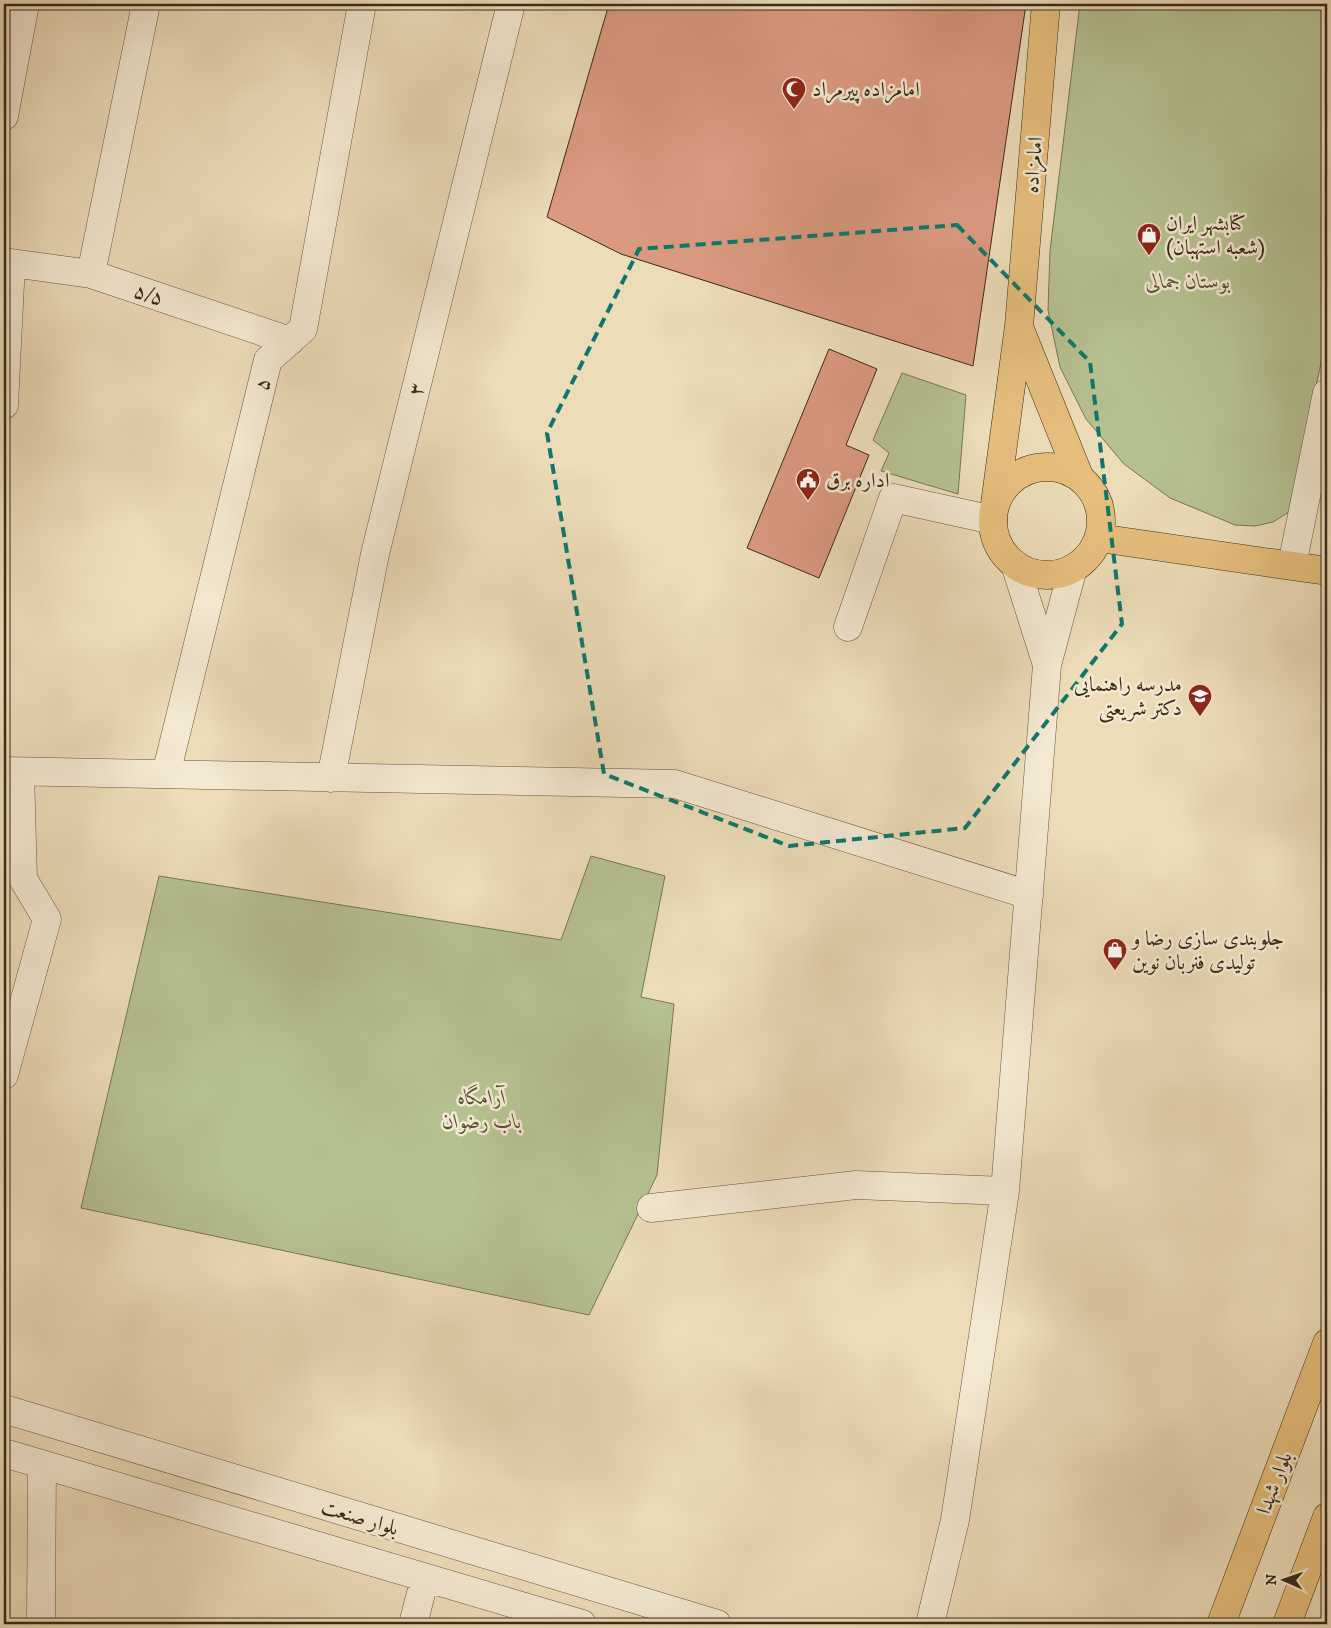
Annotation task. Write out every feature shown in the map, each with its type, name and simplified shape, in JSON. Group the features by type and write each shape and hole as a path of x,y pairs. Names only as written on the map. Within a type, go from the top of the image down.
{"main road":[{"name":"امامزاده","path":"994,512 1019,326 1046,4"},
{"path":"1019,326 1079,476"},
{"path":"1047,466 1064,469 1079,476 1091,488 1099,504 1101,521 1099,538 1091,553 1079,565 1073,568 1064,572 1047,575 1030,572 1015,564 1003,552 995,537 994,512 1003,488 1015,476 1030,468 1047,466"},
{"path":"1099,538 1327,571"},
{"name":"بلوار شهدا","path":"1221,1624 1327,1343"},
{"path":"1287,1624 1327,1517"}],"street":[{"path":"4,116 24,4"},
{"path":"91,274 146,4"},
{"name":"۵","path":"166,774 268,360 303,329 362,4"},
{"name":"۳","path":"331,778 375,554 511,4"},
{"path":"4,405 7,263"},
{"name":"۵/۵","path":"7,263 91,274 290,341"},
{"path":"1292,565 1327,393"},
{"path":"848,627 893,498 994,512"},
{"path":"1015,564 1046,665"},
{"path":"930,1624 955,1520 1005,1190 1030,895 1046,665 1073,568"},
{"path":"4,1075 47,919 23,879 12,772 675,784 1030,895"},
{"path":"651,1208 856,1185 1005,1190"},
{"name":"بلوار صنعت","path":"4,1409 717,1624"},
{"name":"بلوار صنعت","path":"4,1453 582,1624"},
{"path":"41,1624 42,1464"},
{"path":"413,1624 425,1578"}],"highlighted area":[{"path":"957,225 1090,362 1122,624 965,828 789,846 604,774 547,433 639,249"}],"green space":[{"name":"بوستان جمالی","path":"1080,4 1327,4 1327,335 1289,512 1273,522 1255,526 1235,525 1170,498 1124,464 1086,419 1060,367 1048,310 1050,251"},
{"path":"902,373 966,395 958,494 881,471 889,453 873,440"},
{"name":"آرامگاه باب رضوان","path":"591,856 665,876 641,997 674,1004 657,1175 589,1315 81,1208 159,876 561,940"}],"building":[{"name":"امامزاده پیرمراد","path":"609,4 1026,4 973,366 621,254 547,217"},
{"name":"اداره برق","path":"829,349 877,369 846,445 869,455 819,578 747,548"}],"place":[{"name":"امامزاده پیرمراد","path":"794,110"},
{"name":"کتابشهر ایران (شعبه استهبان)","path":"1149,256"},
{"name":"اداره برق","path":"808,501"},
{"name":"مدرسه راهنمایی دکتر شریعتی","path":"1200,717"},
{"name":"جلوبندی سازی رضا و تولیدی فنربان نوین","path":"1115,971"}]}
